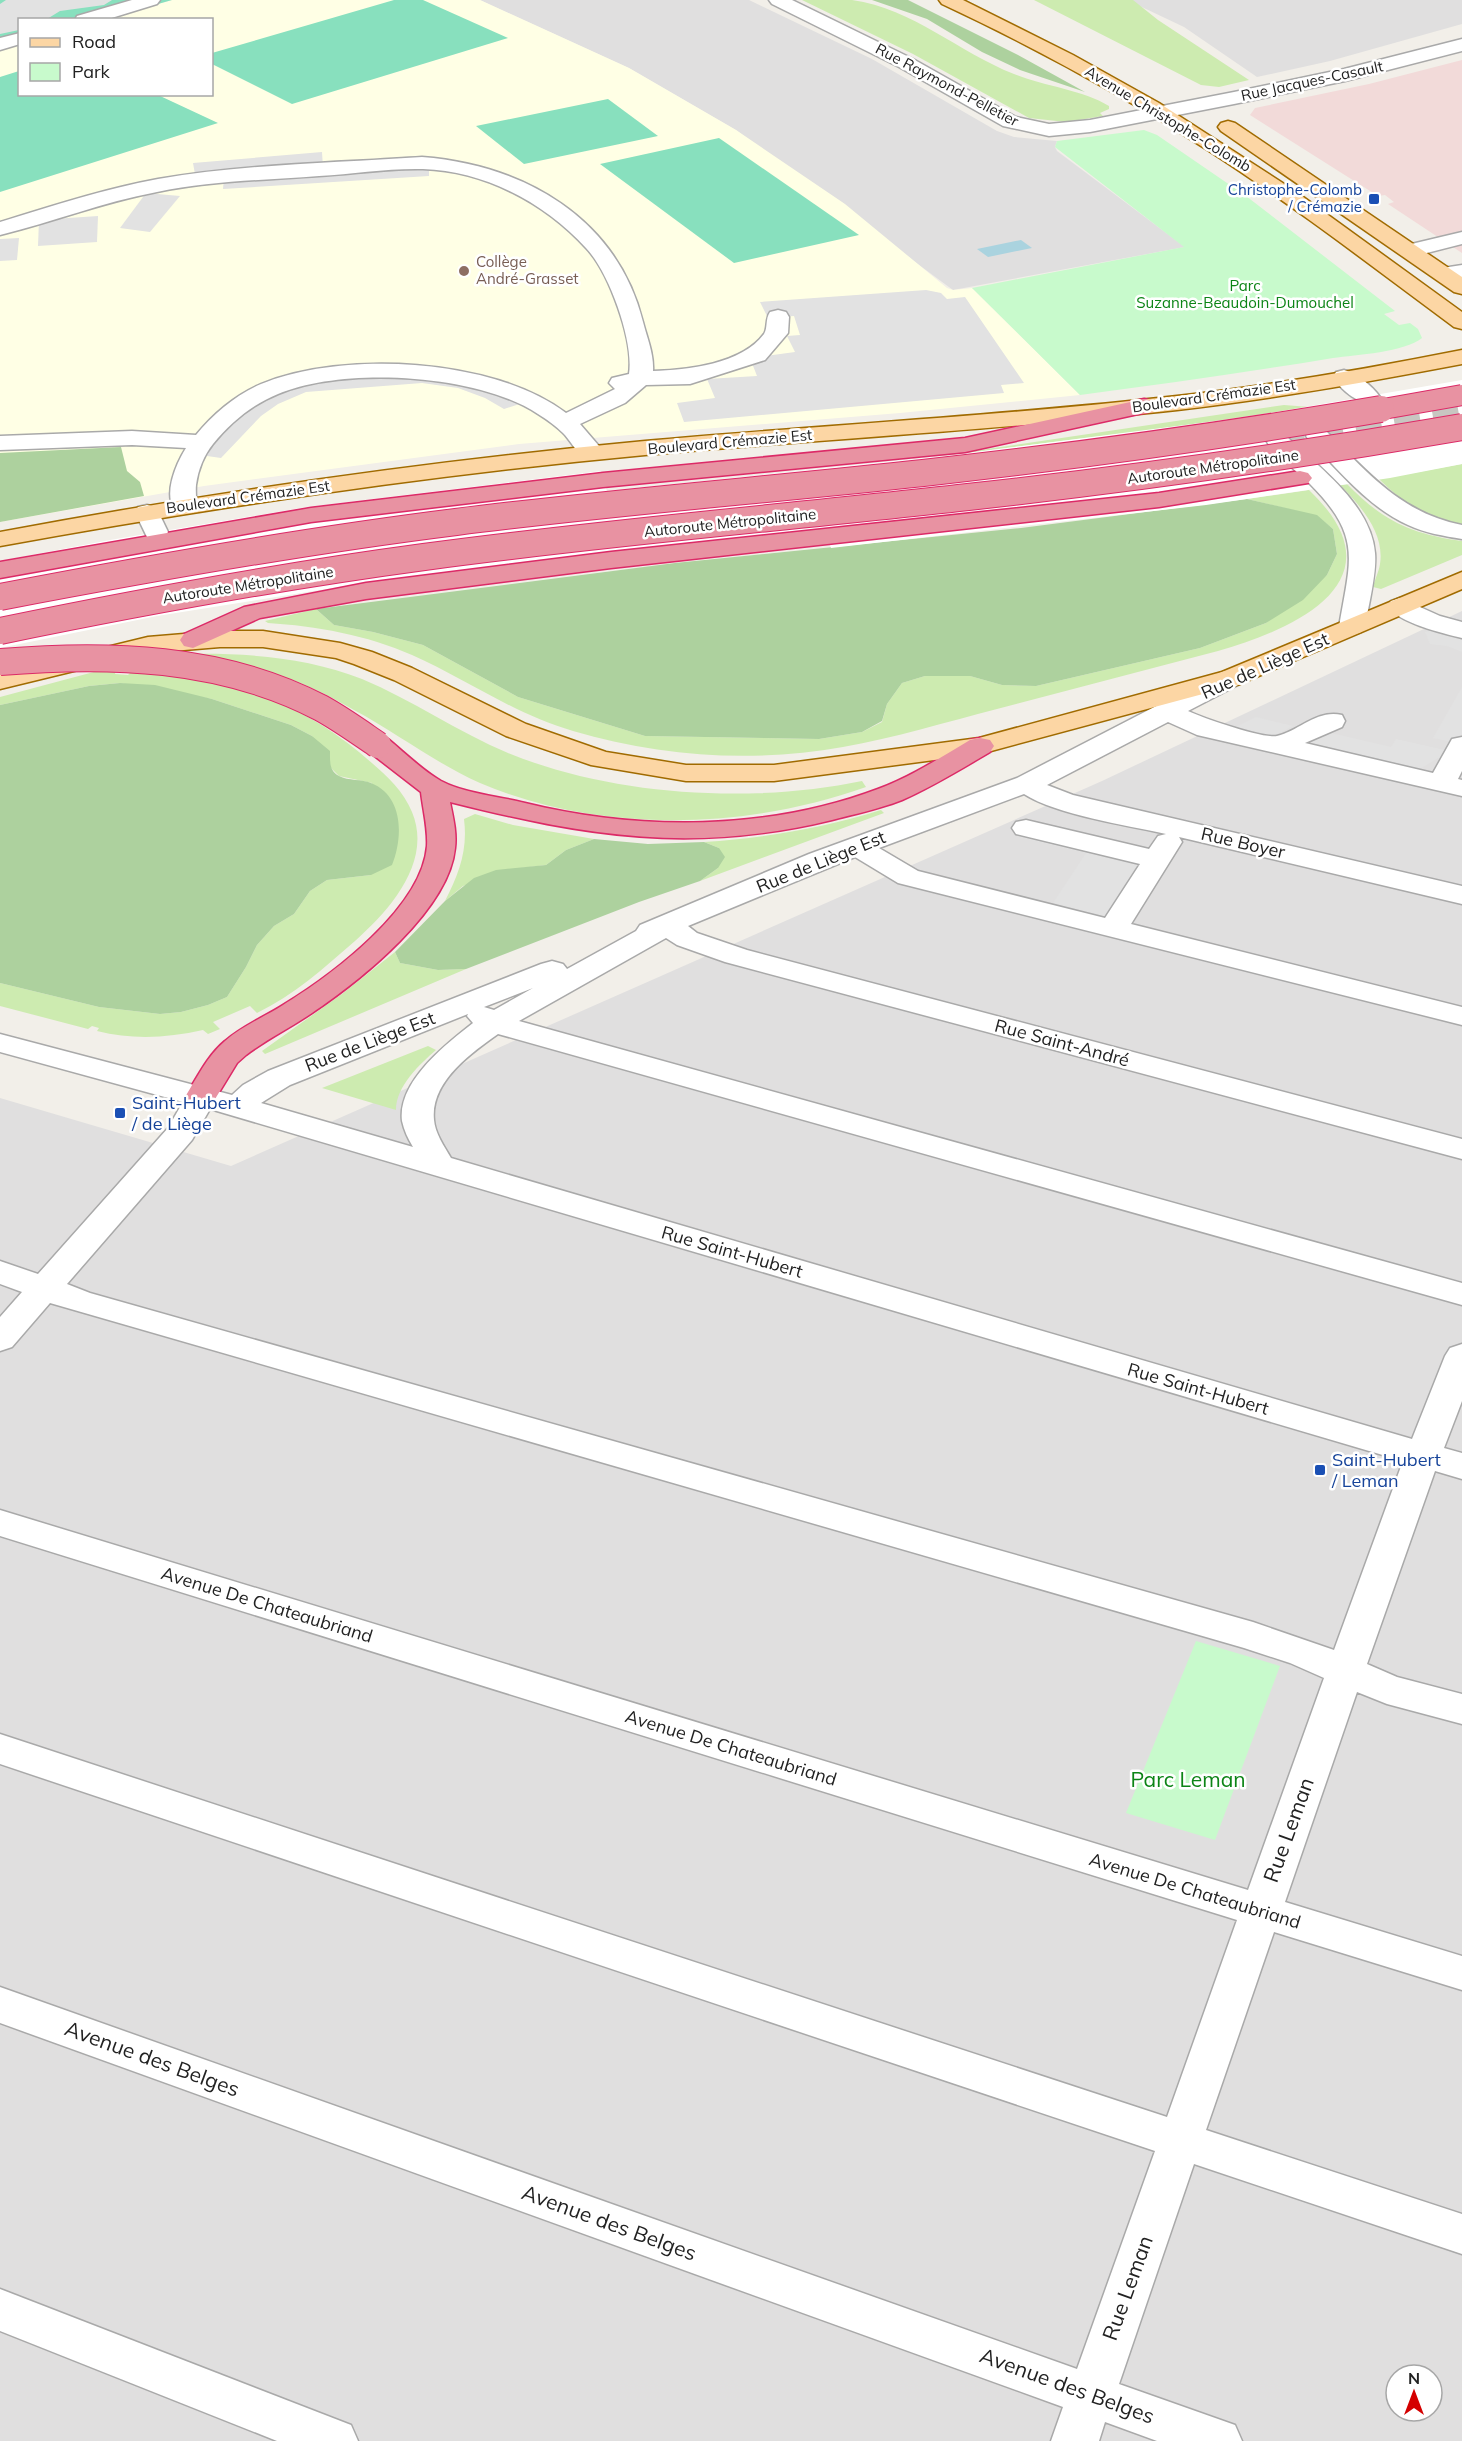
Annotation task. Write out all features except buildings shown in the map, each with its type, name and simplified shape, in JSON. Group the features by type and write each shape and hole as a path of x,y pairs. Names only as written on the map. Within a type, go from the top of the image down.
{"highway":[{"name":"Autoroute Métropolitaine","path":"0,597 353,536 567,508 842,482 1079,455 1327,419 1462,395"},
{"path":"0,570 311,516 603,480 965,445 1144,406"},
{"path":"193,640 253,612 357,593 578,564 1159,500 1300,478 1462,427"},
{"name":"Autoroute Métropolitaine","path":"0,631 203,592 421,558 566,540 1106,482 1462,427"},
{"path":"0,662 56,657 131,658 166,662 242,678 293,695 334,715 434,788 539,816 602,826 672,830 738,828 810,817 899,791 980,746"},
{"path":"201,1096 225,1058 235,1048 325,989 387,937 407,916 436,871 442,849 434,788"}],"main road":[{"name":"Avenue Christophe-Colomb","path":"948,0 1060,55 1161,112 1264,179 1462,322"},
{"name":"Avenue Christophe-Colomb","path":"1169,92 1248,140 1411,251 1453,273 1462,287"},
{"name":"Boulevard Crémazie Est","path":"0,539 151,522 184,506 419,472 593,453 1144,406 1462,357"},
{"path":"1400,606 1462,580"},
{"name":"Rue de Liège Est","path":"1231,678 1400,606"},
{"path":"0,681 121,650 193,640 263,639 340,651 386,667 478,713 547,742 601,759 657,769 716,774 774,772 980,746 1231,678"}],"street":[{"path":"91,18 151,0"},
{"name":"Rue Raymond-Pelletier","path":"778,0 883,51 1004,118 1024,126 1067,129 1161,112"},
{"path":"0,44 18,40"},
{"name":"Rue Jacques-Casault","path":"1161,112 1345,75 1462,45"},
{"path":"0,229 127,191 191,180 322,168 411,163 454,165 494,177 525,191 576,225 600,249 628,305 641,360 640,378 631,390 565,422"},
{"path":"1411,251 1462,238"},
{"path":"545,409 579,399 611,385 640,378 690,377 757,356 777,333 778,317"},
{"path":"184,506 182,492 188,466 202,442 226,417 257,395 305,378 417,371 455,375 507,391 545,409 565,422 593,453"},
{"path":"1344,377 1368,398"},
{"path":"1318,436 1381,499 1399,513 1424,524 1462,532"},
{"path":"0,443 132,438 202,442"},
{"path":"1279,442 1345,508 1357,529 1363,555 1352,627"},
{"path":"1400,606 1431,621 1462,630"},
{"name":"Rue de Liège Est","path":"239,1107 254,1092 279,1078 667,925 858,846 1027,784 1231,678"},
{"path":"1168,712 1196,726 1452,785 1462,745"},
{"path":"1279,746 1332,721"},
{"name":"Rue Boyer","path":"1027,784 1046,796 1065,802 1462,895"},
{"path":"1026,828 1151,869"},
{"path":"1113,929 1178,828"},
{"path":"858,846 908,877 1462,1016"},
{"path":"1089,864 1151,869"},
{"path":"439,1166 418,1121 420,1098 424,1088 441,1068 476,1035 495,1022 667,925"},
{"name":"Rue Saint-André","path":"667,925 687,939 736,956 1462,1149"},
{"path":"465,1005 495,1022 518,1031 1462,1294"},
{"name":"Rue Saint-Hubert","path":"0,1043 201,1096 1462,1466"},
{"path":"0,1339 181,1133 201,1096"},
{"path":"0,1272 78,1301 652,1462 1235,1631 1304,1653 1387,1689 1462,1709"},
{"name":"Rue Leman","path":"1075,2441 1401,1512 1462,1356"},
{"name":"Avenue De Chateaubriand","path":"0,1523 1462,1973"},
{"path":"0,1749 1058,2098 1462,2234"},
{"name":"Avenue des Belges","path":"0,2005 1218,2441"},
{"path":"0,2310 334,2441"}],"shaded area":[{"path":"6,0 112,0 104,5 60,11 49,18 18,18 18,30 0,34 0,4"},
{"name":"Collège André-Grasset","path":"172,0 480,0 629,68 736,130 845,204 947,288 953,290 972,288 1080,395 900,413 519,444 204,486 0,522 0,50 18,45 18,96 213,96 213,18 109,18"},
{"path":"480,0 749,0 872,59 997,131 1014,137 1057,141 1055,147 1057,151 1185,247 953,290 736,130 629,68"},
{"path":"1127,0 1462,0 1462,24 1330,61 1257,77 1184,27"},
{"path":"1462,60 1462,253 1388,204 1394,202 1385,195 1378,196 1250,115 1255,108 1369,84"},
{"path":"322,152 323,168 429,163 429,176 223,189 224,177 196,180 193,163"},
{"path":"146,193 180,196 150,232 120,228"},
{"path":"98,216 97,242 38,246 39,220"},
{"path":"19,238 17,260 0,261 0,239"},
{"path":"926,290 941,293 947,299 965,297 1024,383 1001,385 1004,393 684,422 677,403 715,398 707,379 757,376 750,358 795,352 787,336 800,335 794,316 768,318 760,302"},
{"path":"417,371 529,401 504,409 485,398 458,388 422,383 306,392 278,404 261,416 221,458 193,454 208,435 289,382"},
{"path":"1462,611 1462,2441 0,2441 0,1098 231,1166 1102,781"},
{"path":"1462,622 1462,652 1447,646 1430,644 1425,632"},
{"path":"1462,687 1462,744 1433,738"},
{"path":"1256,717 1293,726 1262,742 1224,733"},
{"path":"1331,733 1391,747 1396,739 1458,753 1453,762 1438,758 1410,775 1296,749"},
{"path":"1026,828 1157,860 1119,920 1053,903 1086,853 1019,837"}],"green space":[{"path":"0,0 172,0 109,18 18,18 18,45 0,50"},
{"path":"394,0 423,0 508,38 292,104 213,64 213,53"},
{"path":"802,0 852,0 896,12 994,65 1025,78 1087,96 1109,106 1109,109 1100,113 1103,116 1066,122 1029,118 913,54"},
{"path":"872,0 908,0 1018,55 1085,92 1020,70 982,52 927,19"},
{"path":"1034,0 1133,0 1158,20 1249,80 1219,87 1201,85"},
{"path":"18,71 18,96 160,96 218,123 0,192 0,77"},
{"path":"608,99 658,136 524,164 476,126"},
{"name":"Parc Suzanne-Beaudoin-Dumouchel","path":"1144,130 1157,135 1246,196 1395,311 1384,314 1399,325 1410,323 1418,329 1422,338 1404,347 1380,352 1080,395 972,288 1184,247 1055,147 1057,141"},
{"path":"719,138 859,235 734,263 600,164"},
{"path":"1284,405 1310,407 1174,427 933,457"},
{"path":"121,447 127,471 140,482 144,496 0,522 0,453"},
{"path":"1462,464 1462,524 1449,522 1417,509 1379,479"},
{"path":"1347,484 1373,508 1399,524 1413,530 1462,541 1462,555 1381,589 1373,587 1380,564 1379,541 1363,511 1340,485"},
{"path":"1309,490 1335,522 1346,549 1343,574 1329,595 1307,613 1280,629 1218,651 920,730 809,752 741,756 707,755 673,752 606,740 531,716 432,664 395,648 341,633 265,621 316,609 334,625 423,645 518,697 645,736 819,739 862,732 882,722 887,704 902,683 925,676 970,676 1002,685 1036,686 1200,648 1266,623 1327,575 1337,554 1333,529 1317,516 1247,499"},
{"path":"1247,499 1317,515 1333,529 1337,554 1327,575 1303,600 1266,623 1200,648 1036,686 1002,685 970,676 925,676 902,683 887,704 882,721 862,732 819,739 645,736 518,697 423,645 334,625 316,609 675,563 1021,528"},
{"path":"187,654 232,654 276,658 341,672 381,687 471,736 508,753 592,779 637,787 729,794 820,788 862,781 866,787 820,801 771,812 722,818 672,820 623,818 574,811 526,800 480,783 447,766 344,704 303,684 261,670"},
{"path":"105,669 116,670 115,674 128,675 132,671 210,683 256,694 297,711 335,734 382,772 402,794 412,812 417,831 417,849 412,867 394,900 381,915 355,941 296,989 257,1013 250,1006 213,1022 220,1029 208,1034 203,1030 176,1035 137,1037 97,1031 99,1028 92,1026 88,1029 0,1006 0,983 99,1007 160,1014 181,1012 227,997 257,945 274,926 294,914 310,891 327,880 371,875 372,783 339,776 330,767 312,736 291,725 212,699 120,683 89,686 0,705 0,697"},
{"path":"120,683 155,685 212,699 291,725 312,736 330,751 331,765 336,774 347,779 371,783 382,789 390,798 398,819 398,843 392,865 371,875 327,880 310,891 294,914 274,926 257,945 227,997 181,1012 160,1014 99,1007 0,983 0,705 89,686"},
{"path":"881,810 884,813 700,881 718,868 719,848 704,842 794,831"},
{"path":"475,814 513,825 594,839 566,850 546,865 522,868 463,886 445,901 461,861 465,841 464,819"},
{"path":"594,839 648,844 704,842 719,848 725,857 718,868 700,881 639,902 466,969 438,970 400,963 395,952 445,901 474,878 496,870 546,865 566,850"},
{"path":"395,952 400,963 438,970 466,969 265,1054 262,1051 342,994"},
{"path":"428,1046 436,1050 404,1084 396,1110 322,1088"},
{"name":"Parc Leman","path":"1196,1641 1280,1666 1215,1840 1126,1813"}],"water":[{"path":"1021,240 1032,248 988,257 977,249"}],"pier":[{"path":"1462,380 1462,464 1390,478 1206,505 831,548 824,530 528,561 345,586 157,616 0,648 0,561 110,540 307,507 601,471 607,491 953,455 1247,417"}],"tunnel":[{"path":"1279,442 1462,411"}],"place":[{"name":"Christophe-Colomb / Crémazie","path":"1374,199"},
{"name":"Collège André-Grasset","path":"464,271"},
{"name":"Saint-Hubert / de Liège","path":"120,1113"},
{"name":"Saint-Hubert / Leman","path":"1320,1470"}]}
